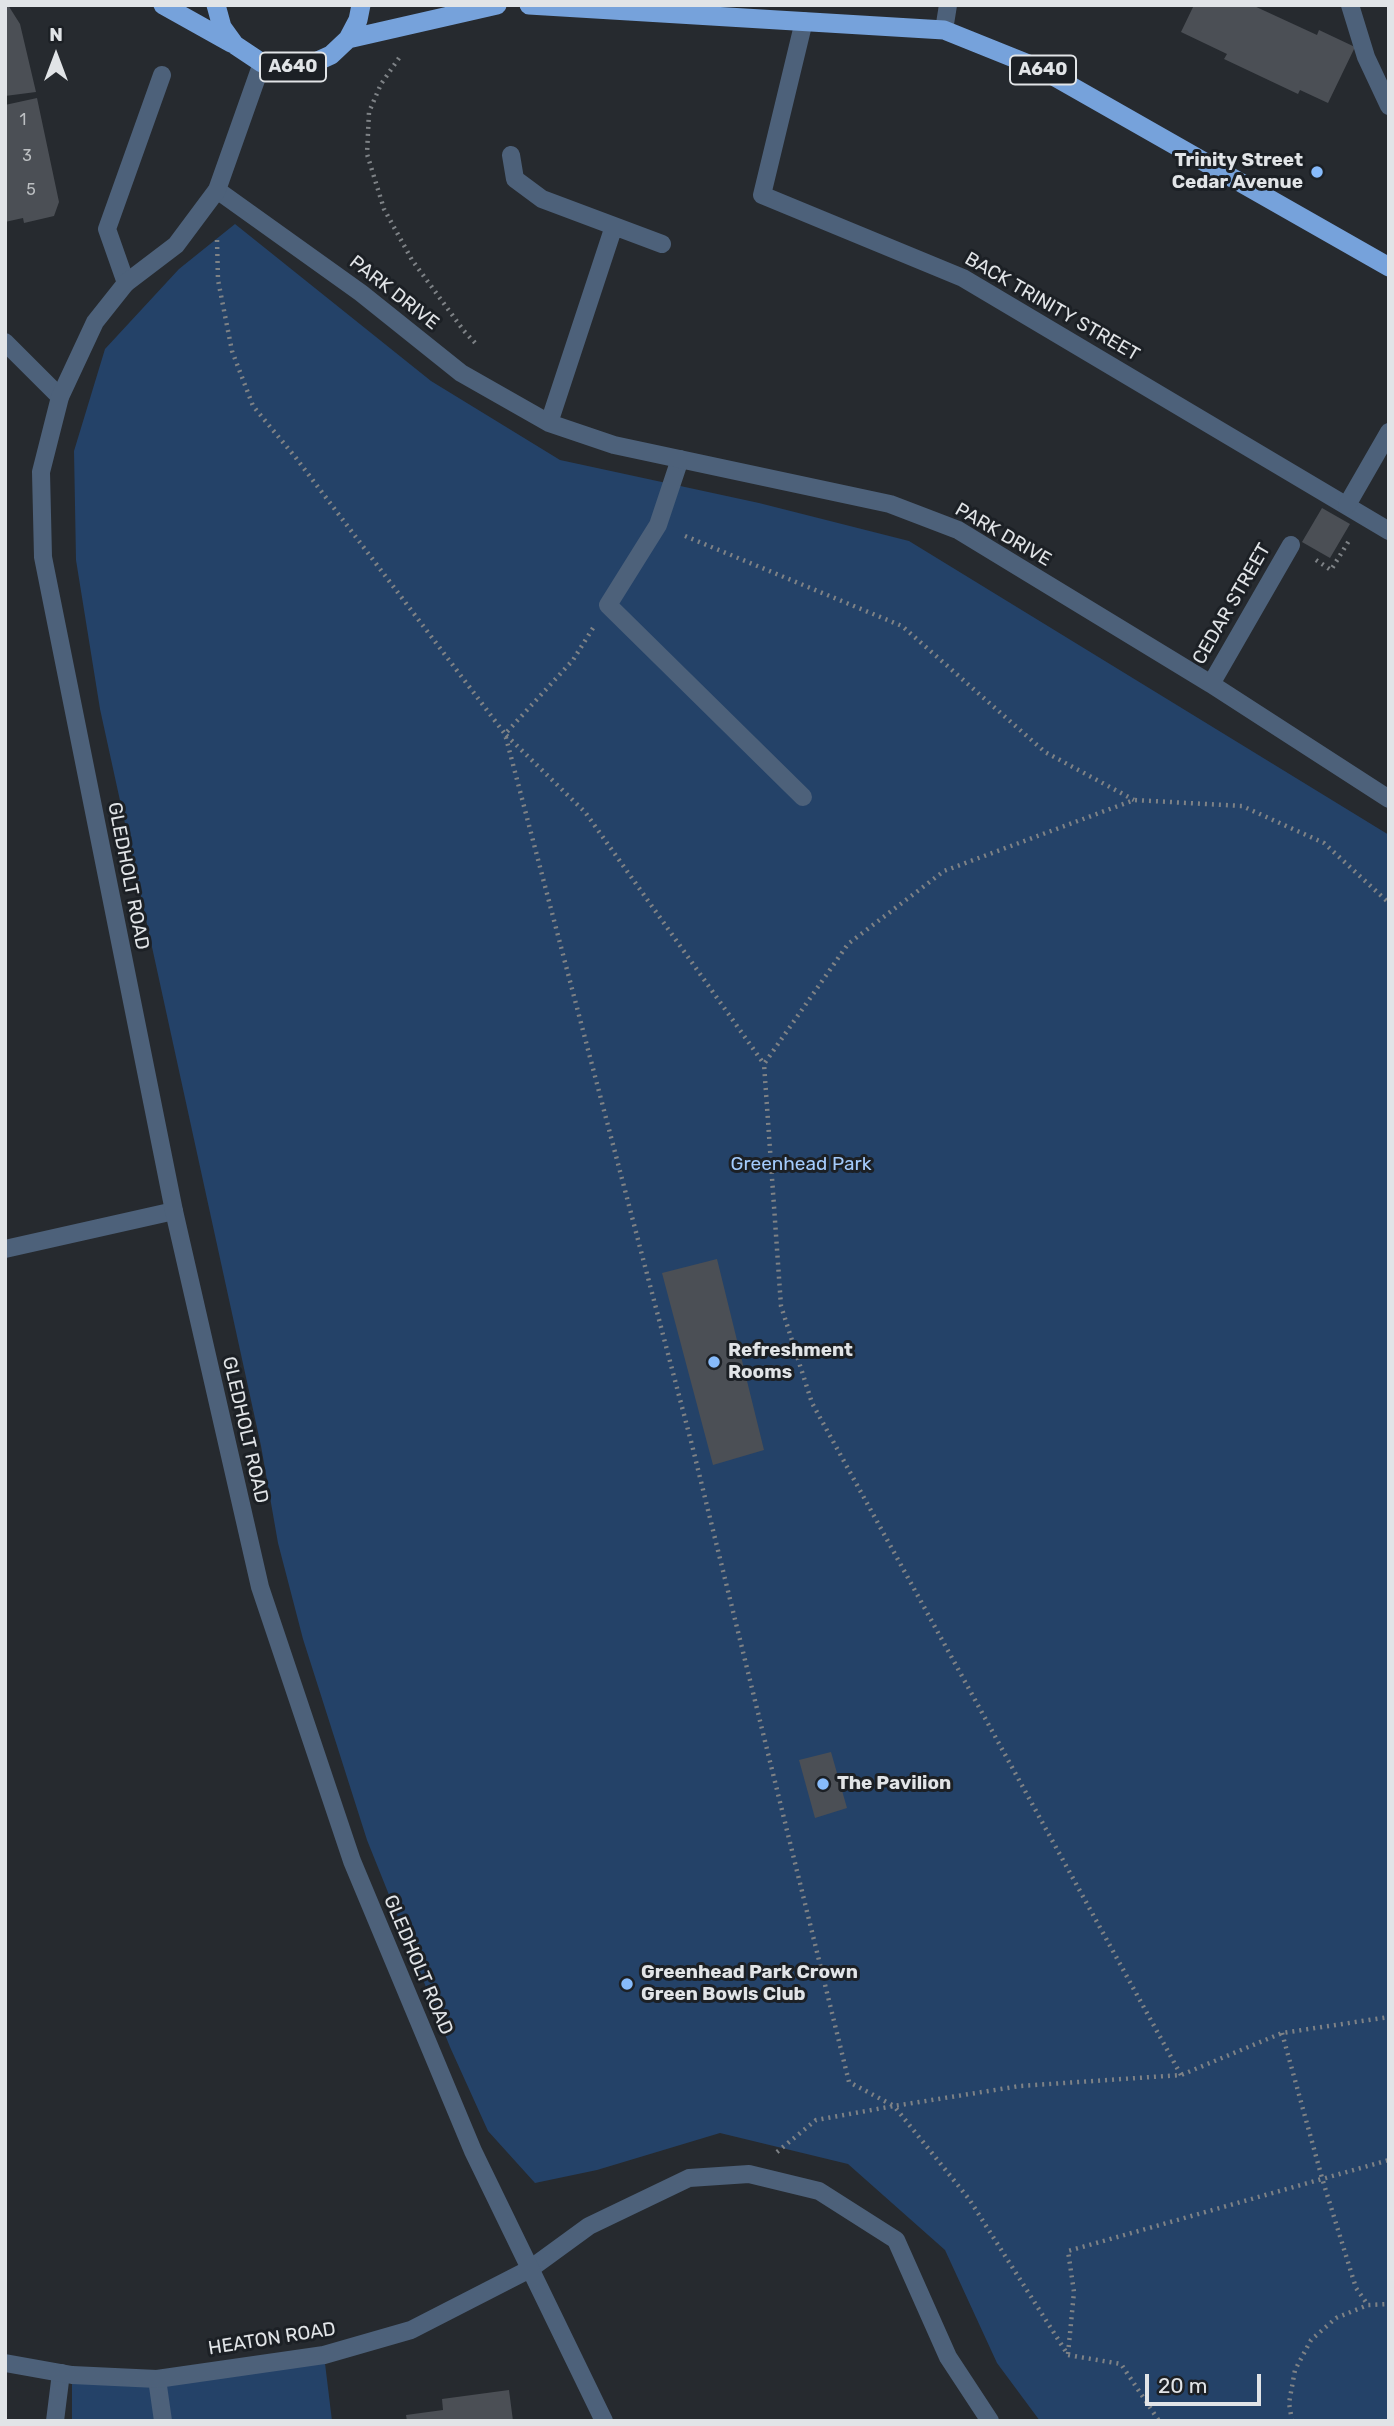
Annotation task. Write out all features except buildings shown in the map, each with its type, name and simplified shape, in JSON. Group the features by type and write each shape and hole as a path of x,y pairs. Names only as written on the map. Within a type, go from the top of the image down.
{"highway":[{"name":"A640","path":"163,5 262,63 286,68 309,65 331,55 348,38 358,20 361,5"},
{"name":"A640","path":"216,5 222,27 235,45"},
{"name":"A640","path":"348,38 497,5"},
{"name":"A640","path":"529,5 944,30 1041,69 1389,267"}],"street":[{"path":"944,30 948,5"},
{"path":"1349,5 1366,57 1389,106"},
{"name":"BACK TRINITY STREET","path":"804,21 762,195 963,278 1389,531"},
{"name":"GLEDHOLT ROAD","path":"262,63 217,190 176,245 126,283 95,322 60,397 41,472 43,557 174,1211 260,1587 347,1848 473,2151 604,2421"},
{"path":"126,283 107,229 162,75"},
{"path":"511,155 515,179 542,199 662,244"},
{"name":"PARK DRIVE","path":"217,190 361,293 461,373 549,422 614,444 890,504 958,530 1210,684 1389,799"},
{"path":"549,422 614,226"},
{"path":"5,342 60,397"},
{"path":"1347,505 1389,432"},
{"path":"680,459 658,525 608,605 803,797"},
{"name":"CEDAR STREET","path":"1210,684 1291,545"},
{"path":"5,1249 174,1211"},
{"name":"HEATON ROAD","path":"5,2363 72,2375 157,2379 324,2355 411,2330 530,2269 589,2226 689,2178 749,2174 819,2191 896,2240 948,2357 989,2421"},
{"path":"55,2421 61,2373"},
{"path":"157,2379 163,2421"}],"path":[{"path":"432,19 405,50 381,85 369,112 367,154 384,209 412,260 464,331 483,352"},
{"path":"217,190 218,280 232,351 253,406 296,458 505,734 585,812 764,1065 781,1306 812,1403 1181,2075"},
{"path":"658,525 902,626 1045,752 1134,800"},
{"path":"1291,545 1332,570 1345,547"},
{"path":"505,734 573,660 608,605"},
{"path":"505,734 692,1445 849,2082 894,2106 969,2199 1068,2355 1121,2364 1159,2421"},
{"path":"764,1065 848,944 944,871 1134,800 1242,806 1324,843 1389,902"},
{"path":"749,2174 816,2120 1020,2087 1181,2075 1282,2034 1389,2017"},
{"path":"1282,2034 1356,2288 1368,2305"},
{"path":"1068,2355 1074,2292 1068,2251 1389,2160"},
{"path":"1292,2421 1289,2403 1295,2370 1311,2340 1336,2318 1368,2305 1389,2304"}],"green space":[{"name":"Greenhead Park","path":"235,224 431,381 560,460 759,503 909,541 1389,835 1389,2421 1040,2421 997,2363 945,2250 848,2164 720,2133 597,2170 535,2183 488,2131 450,2047 367,1840 303,1639 278,1543 261,1446 100,709 76,560 74,451 105,349 179,269"},
{"path":"324,2355 332,2421 72,2421 72,2375 157,2379"}],"place":[{"name":"Trinity Street Cedar Avenue","path":"1317,172"},
{"name":"Refreshment Rooms","path":"714,1362"},
{"name":"The Pavilion","path":"823,1784"},
{"name":"Greenhead Park Crown Green Bowls Club","path":"627,1984"}]}
